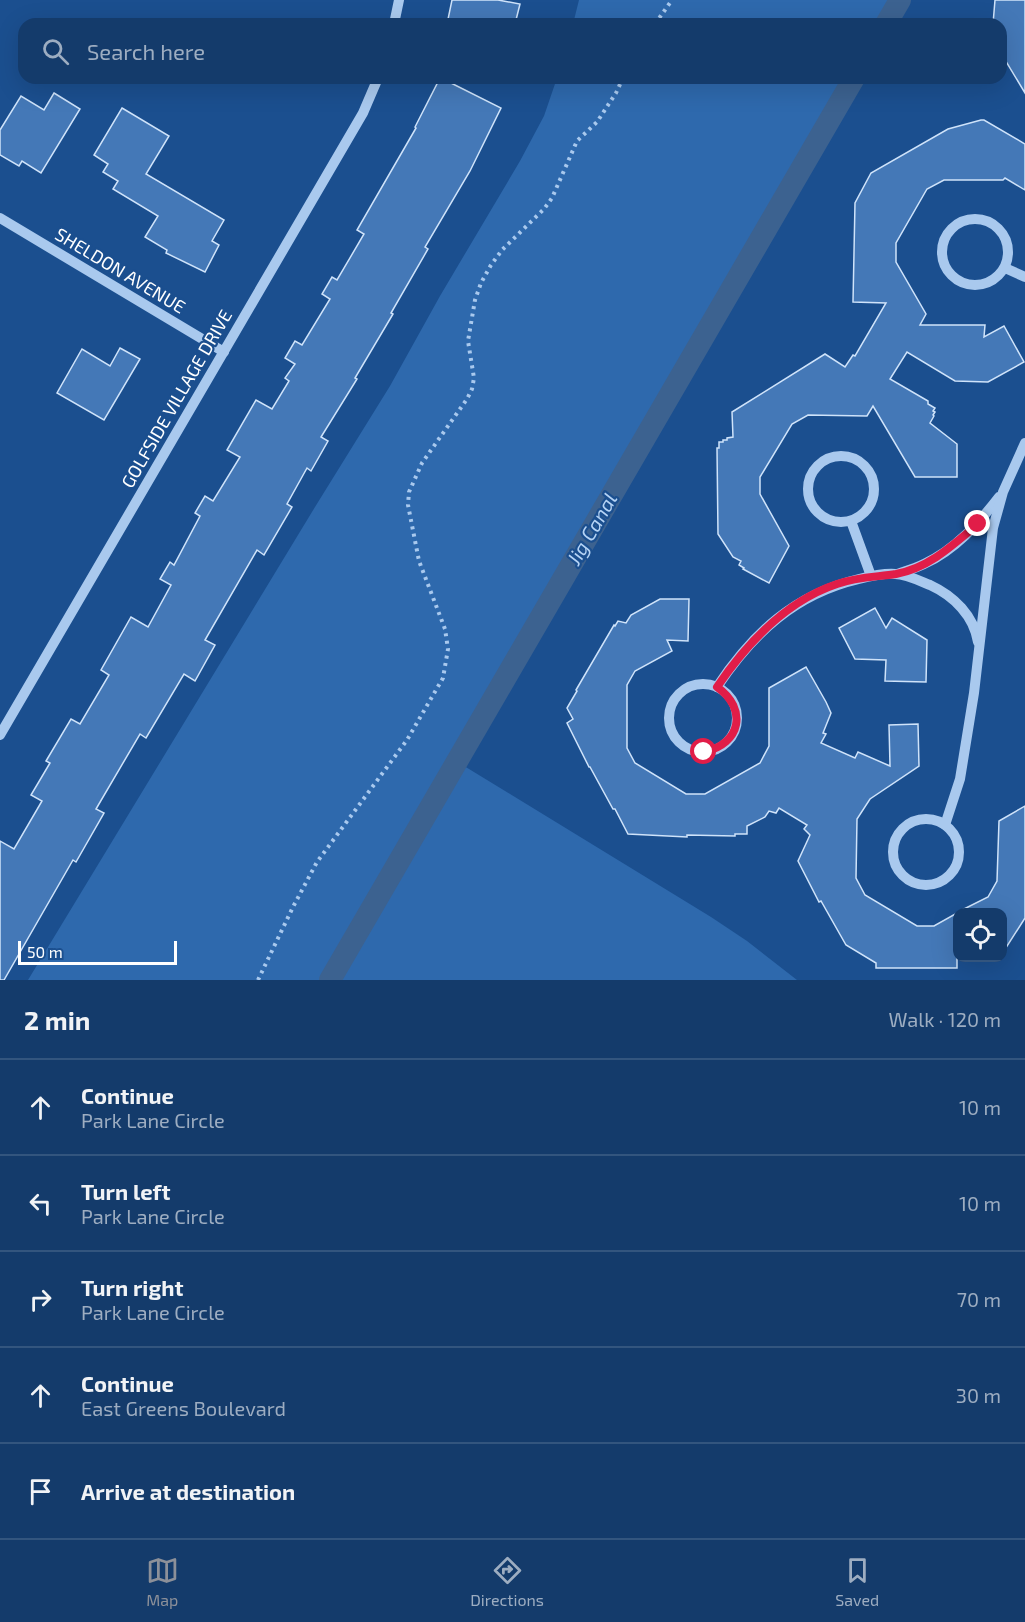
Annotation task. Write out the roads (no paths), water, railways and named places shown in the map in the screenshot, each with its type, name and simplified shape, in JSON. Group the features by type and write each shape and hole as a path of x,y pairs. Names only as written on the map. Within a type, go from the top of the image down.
{"street":[{"path":"395,18 399,0"},
{"name":"GOLFSIDE VILLAGE DRIVE","path":"0,735 363,113 375,84"},
{"name":"SHELDON AVENUE","path":"0,218 224,352"},
{"path":"970,219 991,222 1005,237 1008,258 1005,268 998,277 988,283 966,284 956,279 948,271 943,260 942,249 945,238 951,229 970,219"},
{"path":"1005,268 1025,277"},
{"path":"945,825 960,779 979,658 993,528 1003,492 1025,443"},
{"path":"832,457 855,458 871,474 874,496 862,516 851,521 841,523 830,521 813,508 809,499 808,488 815,468 832,457"},
{"path":"717,687 743,652 776,619 794,606 838,583 871,576 897,574 924,564 942,554 978,524 1003,492"},
{"path":"851,521 871,576"},
{"path":"897,574 929,585 952,598 972,623 978,640 979,658"},
{"path":"707,684 717,687 733,702 737,713 732,735 725,744 715,750 704,752 683,746 675,738 670,728 671,706 685,689 707,684"},
{"path":"925,819 945,825 953,833 958,843 957,865 951,874 932,885 910,882 896,866 893,856 898,835 915,821 925,819"}],"waterway":[{"name":"Jig Canal","path":"890,18 900,0"},
{"name":"Jig Canal","path":"330,980 851,84"}]}
